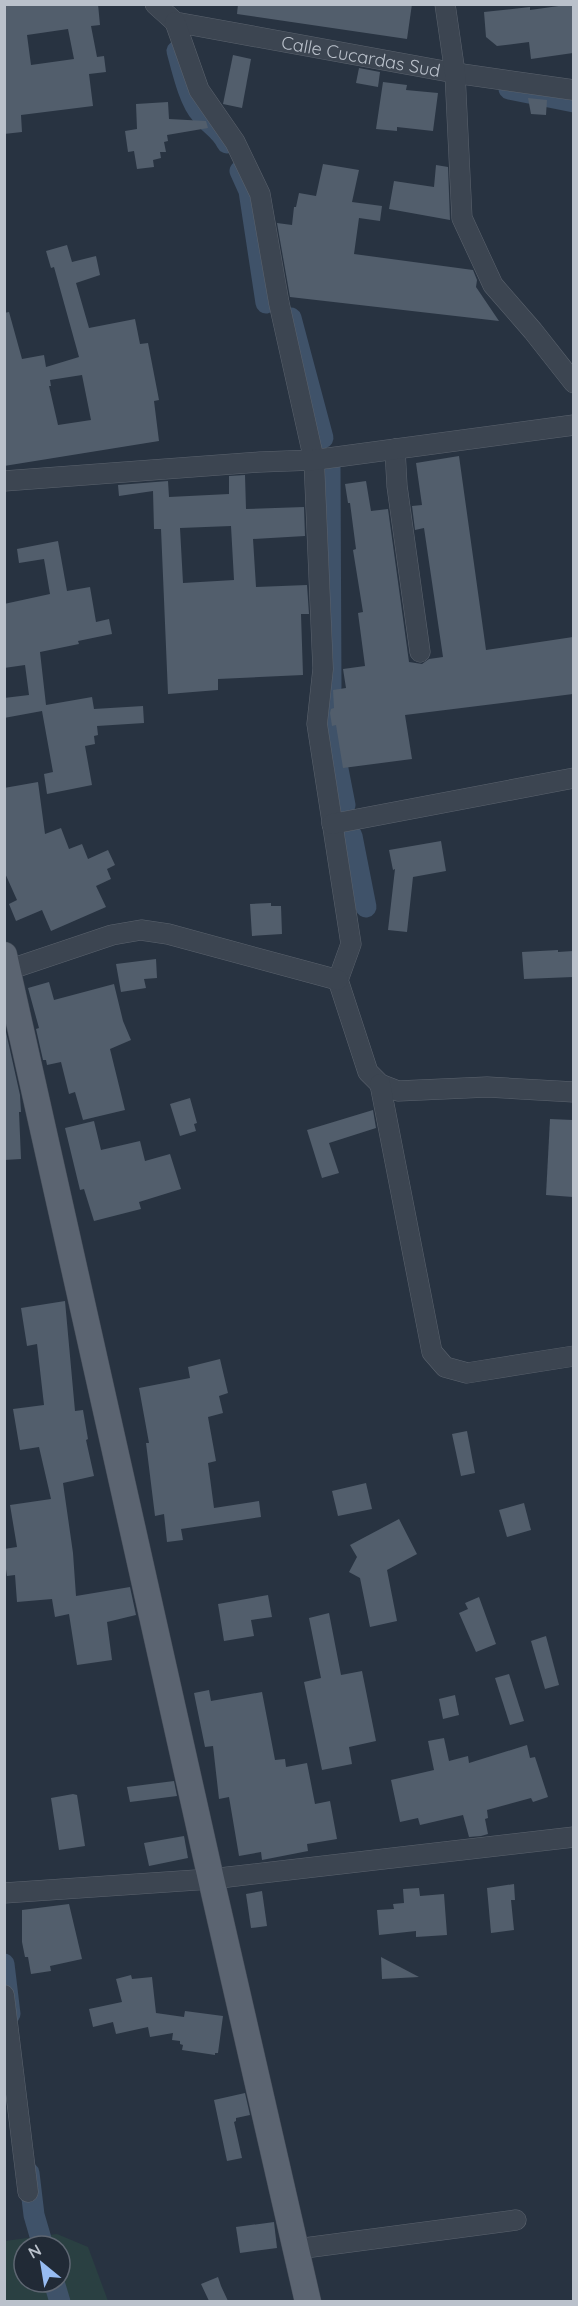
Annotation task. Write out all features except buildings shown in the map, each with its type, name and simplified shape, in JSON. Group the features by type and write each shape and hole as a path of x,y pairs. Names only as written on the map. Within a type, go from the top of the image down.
{"main road":[{"path":"6,963 308,2301"}],"street":[{"path":"155,4 175,22 199,90 235,142 260,194 279,303 314,460 323,669 317,724 351,944 338,981 368,1072 380,1084 398,1091 488,1087 573,1092"},
{"path":"445,4 455,73 462,218 493,285 533,331 573,383"},
{"name":"Calle Cucardas Sud","path":"175,22 455,73 573,90"},
{"path":"4,481 314,460 573,425"},
{"path":"395,449 397,486 420,652"},
{"path":"332,824 573,778"},
{"path":"6,963 111,935 141,930 168,934 338,981"},
{"path":"380,1084 432,1352 445,1367 467,1373 573,1356"},
{"path":"4,1893 211,1879 573,1837"},
{"path":"4,1995 28,2192"},
{"path":"297,2249 516,2220"}],"green space":[{"path":"12,2240 12,2294 72,2294 72,2240 88,2247 108,2301 5,2301 5,2241"}],"waterway":[{"path":"177,51 193,101 204,118 227,143"},
{"path":"509,89 574,102"},
{"path":"240,171 249,191 266,303"},
{"path":"291,318 323,438"},
{"path":"330,466 331,686 329,723 345,805"},
{"path":"352,836 366,907"},
{"path":"4,1964 10,2014"},
{"path":"29,2173 34,2215 40,2234"},
{"path":"58,2294 60,2302"}]}
